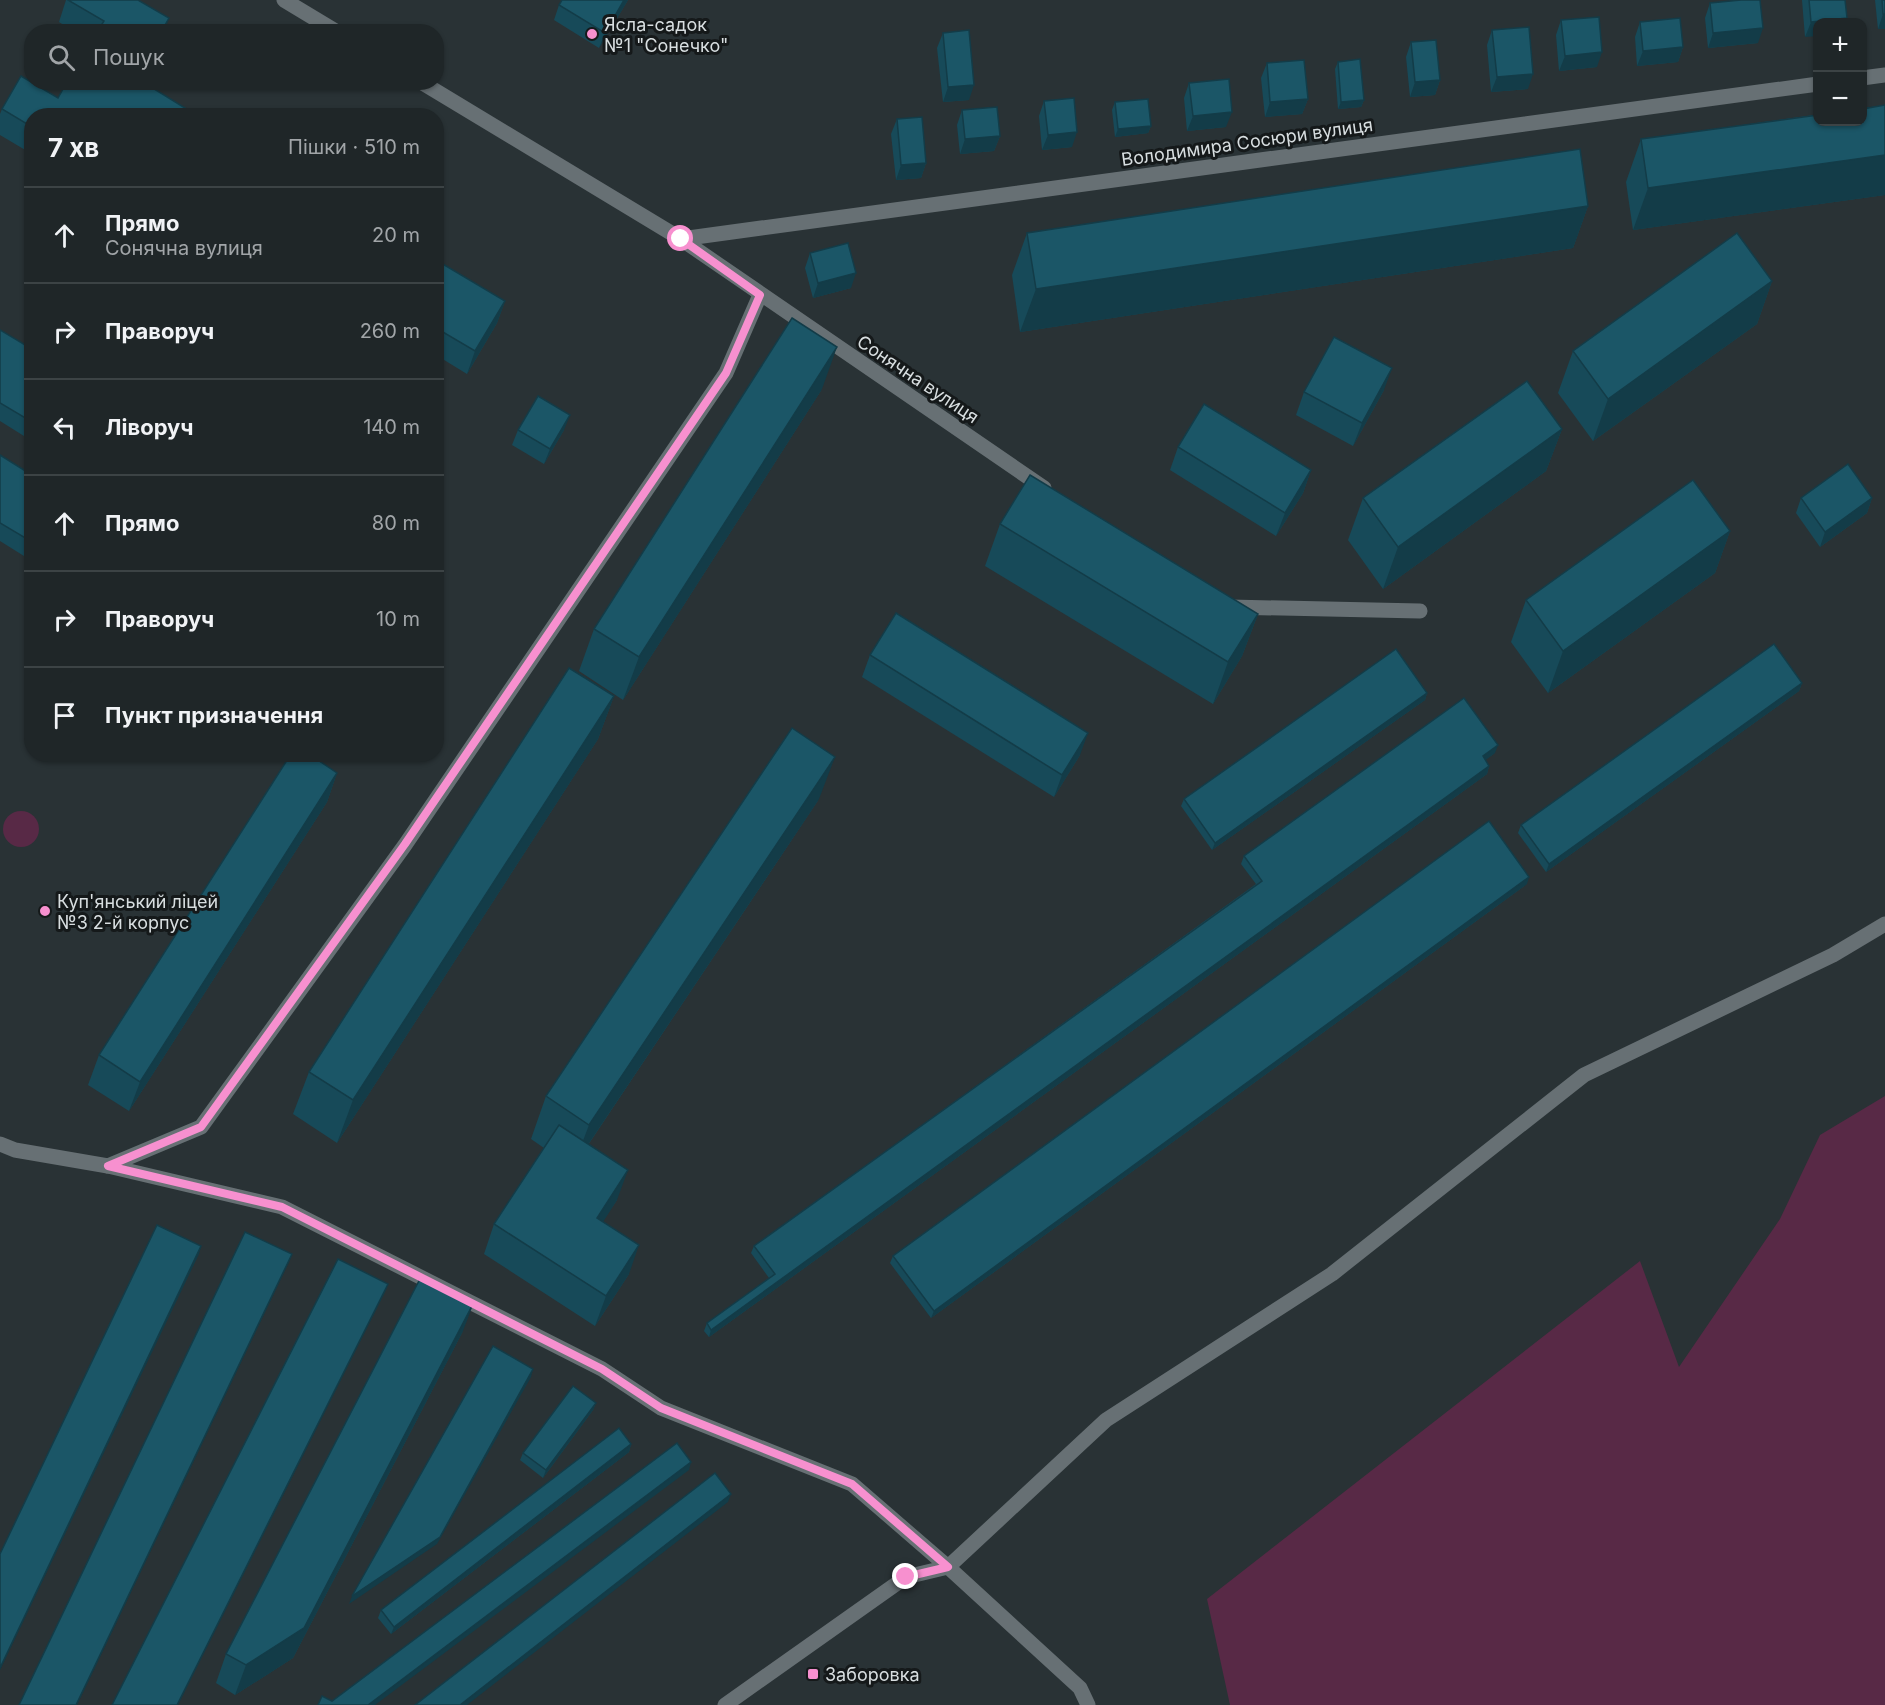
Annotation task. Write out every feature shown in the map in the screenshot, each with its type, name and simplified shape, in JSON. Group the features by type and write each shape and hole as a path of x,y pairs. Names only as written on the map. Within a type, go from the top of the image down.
{"street":[{"path":"284,0 323,24"},
{"path":"1867,77 1885,75"},
{"name":"Володимира Сосюри вулиця","path":"681,239 1813,85"},
{"name":"Сонячна вулиця","path":"434,90 681,239 1053,495"},
{"path":"108,1166 201,1127 405,844 719,383 760,295"},
{"path":"1219,607 1420,611"},
{"path":"725,1705 906,1577 948,1567 1106,1420 1332,1274 1584,1076 1833,955 1885,924"},
{"path":"0,1144 15,1150 108,1166 282,1207 602,1369 661,1408 852,1484 948,1567 1080,1688 1088,1705"}],"shaded area":[{"path":"21,811 34,816 39,829 34,842 21,847 8,842 3,829 8,816"},
{"path":"1885,1096 1885,1705 1230,1705 1207,1599 1640,1261 1679,1367 1780,1219 1820,1135"}],"building":[{"path":"68,0 138,0 169,18 166,24 102,24 104,21"},
{"path":"562,0 624,0 605,33 559,5"},
{"path":"1760,0 1763,28 1713,33 1710,3"},
{"path":"1809,0 1845,0 1847,18 1813,18 1811,22"},
{"path":"1882,0 1885,0 1885,14 1883,14"},
{"path":"1599,17 1602,52 1565,56 1561,20"},
{"path":"1680,18 1683,47 1643,51 1640,22"},
{"path":"1529,27 1533,74 1497,77 1492,30"},
{"path":"969,30 974,85 948,87 943,33"},
{"path":"1436,40 1440,80 1415,82 1411,42"},
{"path":"1360,59 1364,100 1341,102 1338,62"},
{"path":"1304,60 1308,99 1270,102 1267,63"},
{"path":"21,76 24,78 24,90 45,90 58,98 62,90 156,90 185,108 24,108 24,122 2,109"},
{"path":"1229,79 1232,112 1193,116 1189,83"},
{"path":"1074,98 1077,132 1048,135 1044,101"},
{"path":"1148,99 1151,126 1118,129 1115,102"},
{"path":"1885,105 1885,155 1648,188 1641,139 1813,116 1813,126 1867,126 1867,108"},
{"path":"997,107 1000,136 965,139 962,110"},
{"path":"922,117 926,163 901,165 897,119"},
{"path":"1580,149 1588,206 1036,289 1027,233"},
{"path":"1737,233 1772,281 1608,399 1573,351"},
{"path":"848,243 856,273 818,283 810,253"},
{"path":"444,265 505,301 475,351 444,333"},
{"path":"792,318 837,347 639,657 594,629"},
{"path":"0,330 24,344 24,417 0,403"},
{"path":"1334,337 1392,368 1362,423 1304,392"},
{"path":"1527,381 1562,429 1398,547 1363,498"},
{"path":"538,396 570,415 550,449 518,430"},
{"path":"1204,404 1311,470 1285,513 1178,447"},
{"path":"0,455 24,470 24,537 0,523"},
{"path":"1848,464 1872,498 1825,532 1801,498"},
{"path":"1030,475 1258,614 1228,662 1000,524"},
{"path":"1693,480 1730,531 1563,651 1526,600"},
{"path":"896,613 1088,733 1062,775 870,655"},
{"path":"1774,644 1802,683 1549,864 1521,825"},
{"path":"1396,649 1427,693 1215,843 1184,799"},
{"path":"569,668 614,696 353,1100 309,1072"},
{"path":"1464,698 1498,745 1483,756 1489,766 711,1330 707,1323 775,1274 754,1246 1262,881 1244,856"},
{"path":"792,728 835,757 589,1125 546,1096"},
{"path":"286,762 321,762 337,773 140,1082 99,1055"},
{"path":"1489,821 1529,877 934,1311 893,1256"},
{"path":"559,1125 628,1170 597,1218 639,1245 606,1296 494,1224"},
{"path":"157,1225 201,1246 0,1668 0,1554"},
{"path":"245,1232 292,1254 76,1705 19,1705"},
{"path":"338,1259 388,1284 177,1705 112,1705"},
{"path":"422,1275 474,1302 304,1628 246,1665 226,1654"},
{"path":"493,1346 533,1369 440,1537 352,1596"},
{"path":"573,1386 596,1403 546,1470 523,1453"},
{"path":"619,1428 631,1444 394,1627 381,1610"},
{"path":"677,1443 691,1462 368,1705 318,1705 322,1696 332,1701"},
{"path":"715,1473 731,1494 460,1705 415,1705"}],"place":[{"name":"Ясла-садок №1 \"Сонечко\"","path":"592,34"},
{"name":"Куп'янський ліцей №3 2-й корпус","path":"45,911"},
{"name":"Заборовка","path":"813,1674"}],"route":[{"path":"681,239 760,295 726,373 405,844 201,1127 108,1166 282,1207 602,1369 661,1408 852,1484 948,1567 906,1577"}]}
